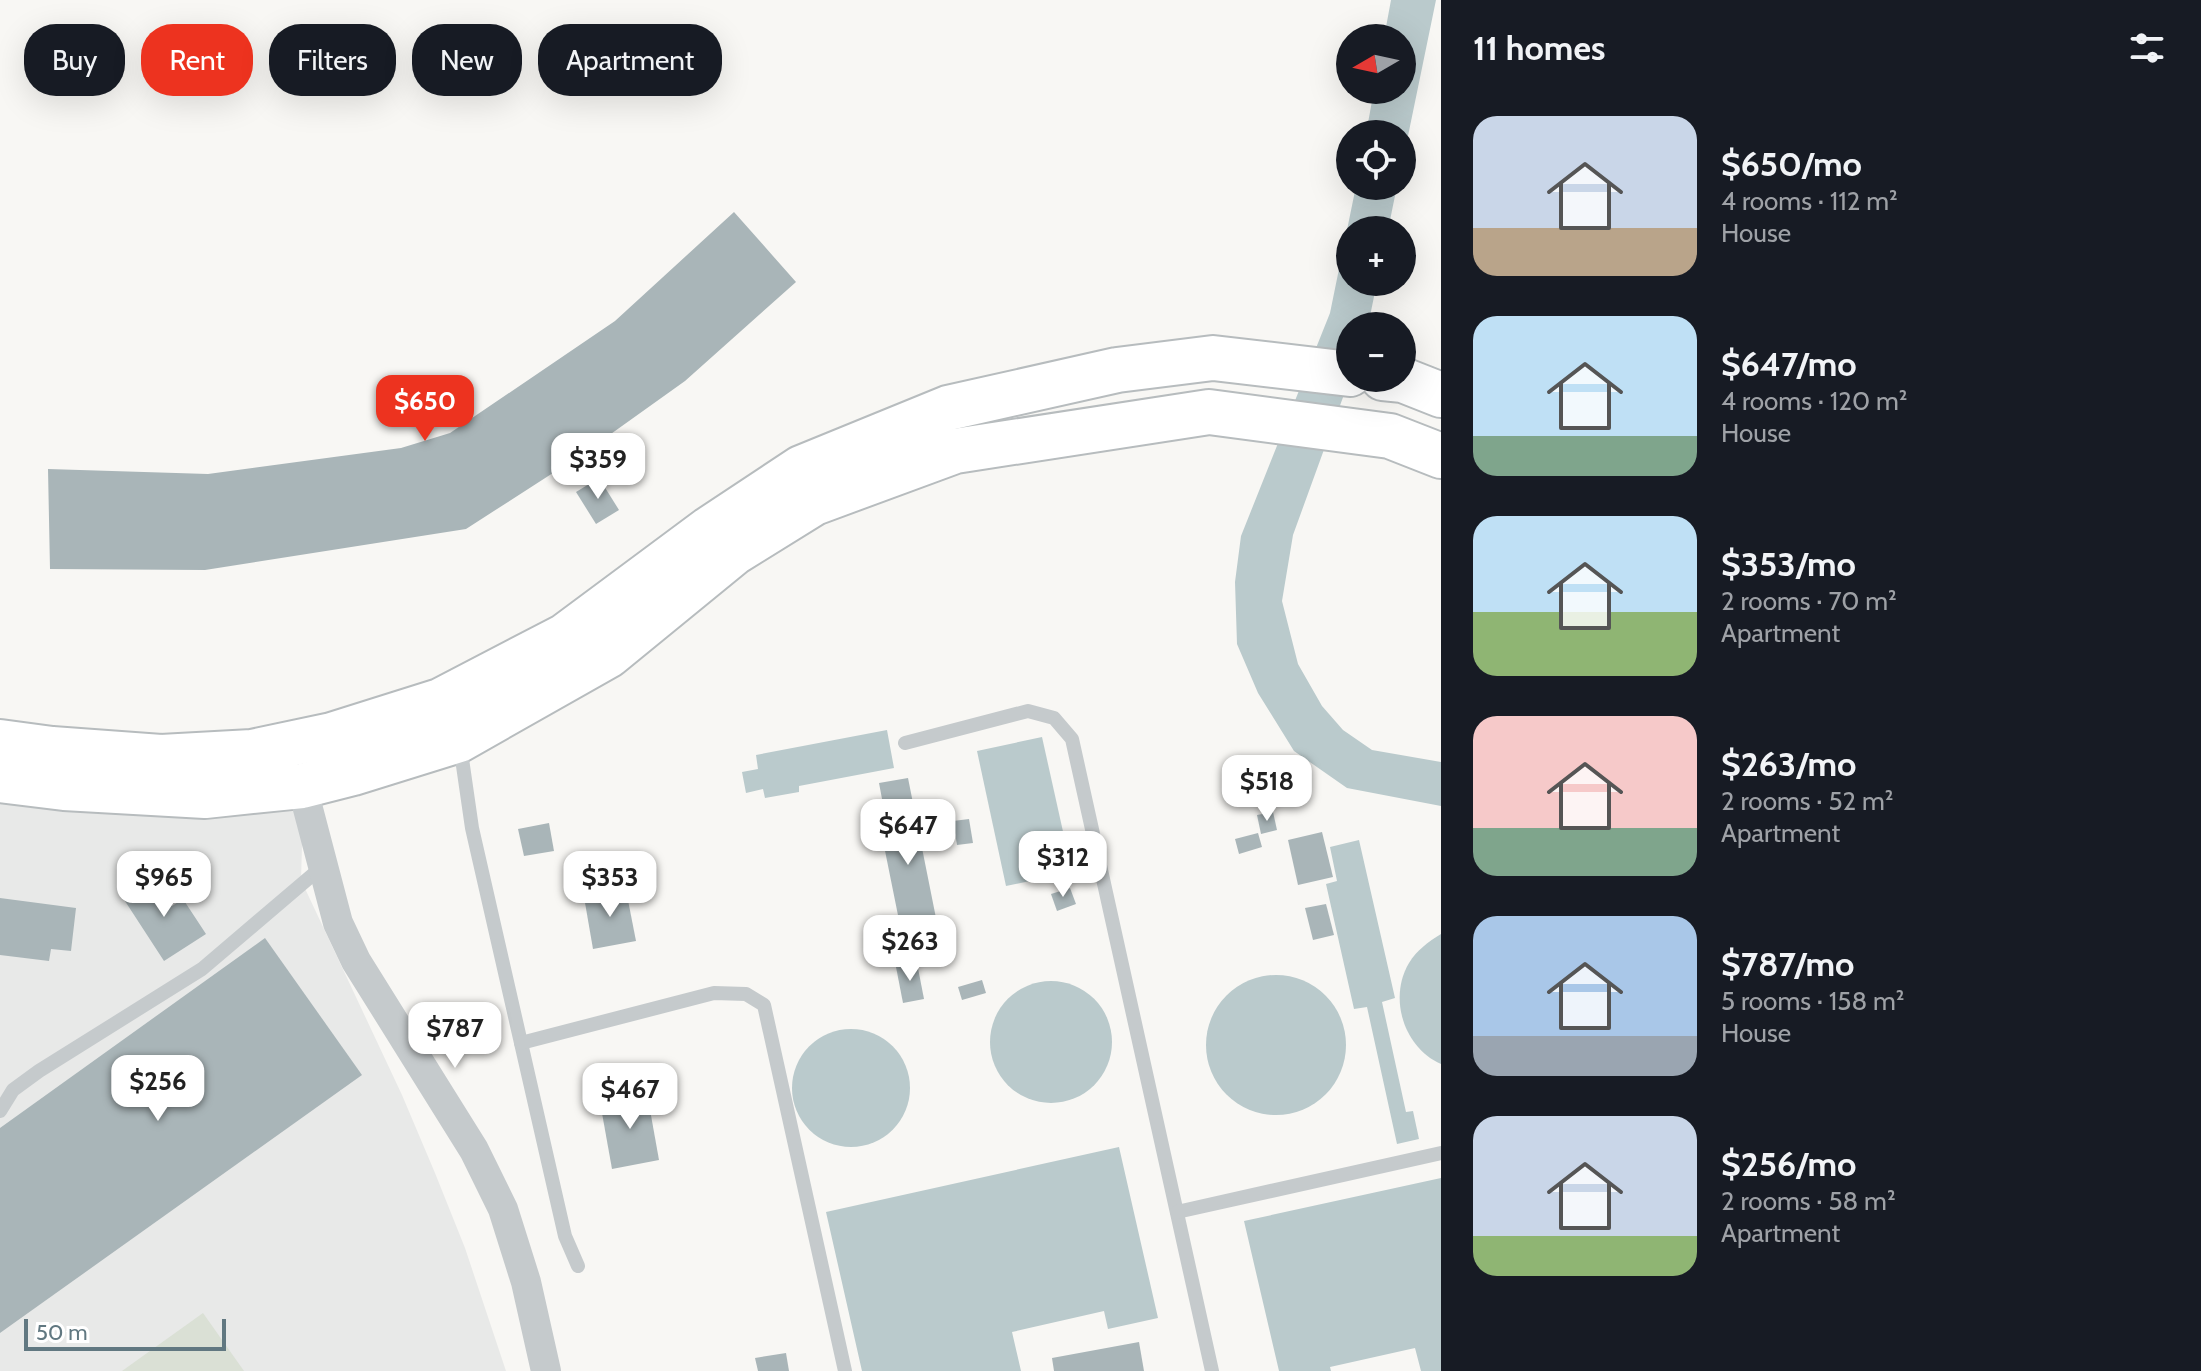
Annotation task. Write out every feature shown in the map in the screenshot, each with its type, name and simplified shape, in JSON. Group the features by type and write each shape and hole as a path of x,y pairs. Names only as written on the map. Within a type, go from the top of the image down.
{"highway":[{"path":"0,742 161,757 252,752 332,735 440,701 565,636 709,529 801,468 948,408 1117,370 1213,358 1336,372"},
{"path":"0,780 64,788 205,796 302,786 459,740 609,655 735,552 814,503 955,451 1209,412 1390,436 1441,456"}],"street":[{"path":"302,786 338,923 356,961 474,1150 503,1209 526,1282 546,1371"}],"lane":[{"path":"905,743 1028,711 1054,718 1072,739 1212,1371"},
{"path":"459,740 472,828 565,1236 578,1266"},
{"path":"0,1111 13,1090 202,969 324,866"},
{"path":"521,1043 714,993 746,994 764,1005 845,1371"},
{"path":"1177,1212 1441,1153"}],"shaded area":[{"path":"1391,0 1436,0 1416,97 1416,24 1387,24"},
{"path":"1371,104 1415,104 1411,120 1369,120"},
{"path":"1353,200 1394,200 1391,216 1350,216"},
{"path":"1336,284 1336,296 1374,296 1371,312 1336,312 1336,392 1345,392 1293,535 1282,601 1298,664 1322,706 1343,730 1372,750 1441,762 1441,806 1347,788 1294,751 1258,693 1237,644 1235,582 1241,536 1330,313"},
{"path":"887,730 894,768 799,786 799,792 765,798 763,789 746,793 742,772 758,769 756,755"},
{"path":"1042,737 1072,872 1006,886 977,751"},
{"path":"0,795 303,811 301,880 402,1095 435,1173 465,1248 506,1371 0,1371"},
{"path":"1359,840 1395,998 1382,1002 1406,1112 1413,1111 1419,1139 1397,1144 1367,1007 1354,1009 1326,884 1337,881 1330,847"},
{"path":"1441,934 1441,1064 1428,1057 1409,1034 1403,1021 1400,991 1412,958"},
{"path":"1276,975 1303,980 1326,995 1341,1018 1346,1045 1341,1072 1326,1095 1303,1110 1276,1115 1249,1110 1226,1095 1211,1072 1206,1045 1211,1018 1226,995 1249,980"},
{"path":"1051,981 1074,986 1094,999 1107,1019 1112,1042 1107,1065 1094,1085 1074,1098 1051,1103 1028,1098 1008,1085 995,1065 990,1042 995,1019 1008,999 1028,986"},
{"path":"851,1029 874,1033 893,1046 906,1065 910,1088 906,1111 893,1130 874,1143 851,1147 828,1143 809,1130 796,1111 792,1088 796,1065 809,1046 828,1033"},
{"path":"1119,1147 1158,1318 1108,1329 1104,1311 1012,1332 1021,1371 862,1371 826,1212"},
{"path":"1441,1178 1441,1371 1421,1371 1415,1348 1330,1367 1331,1371 1279,1371 1244,1221"},
{"path":"203,1313 244,1371 122,1371"}],"building":[{"path":"734,212 796,282 685,381 587,451 466,529 205,570 50,569 48,469 208,474 401,448 450,433 615,321"},
{"path":"599,478 619,510 596,524 576,492"},
{"path":"908,778 941,943 905,950 879,821 886,820 879,783"},
{"path":"1273,812 1277,830 1261,834 1257,815"},
{"path":"969,819 973,843 957,845 953,821"},
{"path":"549,823 554,851 524,856 518,829"},
{"path":"1322,832 1333,877 1298,885 1288,840"},
{"path":"1258,833 1262,847 1239,854 1235,839"},
{"path":"154,877 172,906 183,899 206,934 164,961 123,898"},
{"path":"1070,888 1076,904 1057,911 1051,894"},
{"path":"626,890 636,941 593,949 584,897"},
{"path":"0,898 76,908 71,951 51,949 49,961 0,955"},
{"path":"1326,904 1334,935 1313,940 1305,908"},
{"path":"265,938 362,1075 0,1333 0,1128"},
{"path":"917,963 924,999 903,1003 896,967"},
{"path":"982,980 986,993 962,1000 958,987"},
{"path":"647,1093 659,1160 612,1169 600,1102"},
{"path":"1139,1342 1144,1371 1054,1371 1052,1358"},
{"path":"786,1353 789,1371 758,1371 755,1358"}]}
